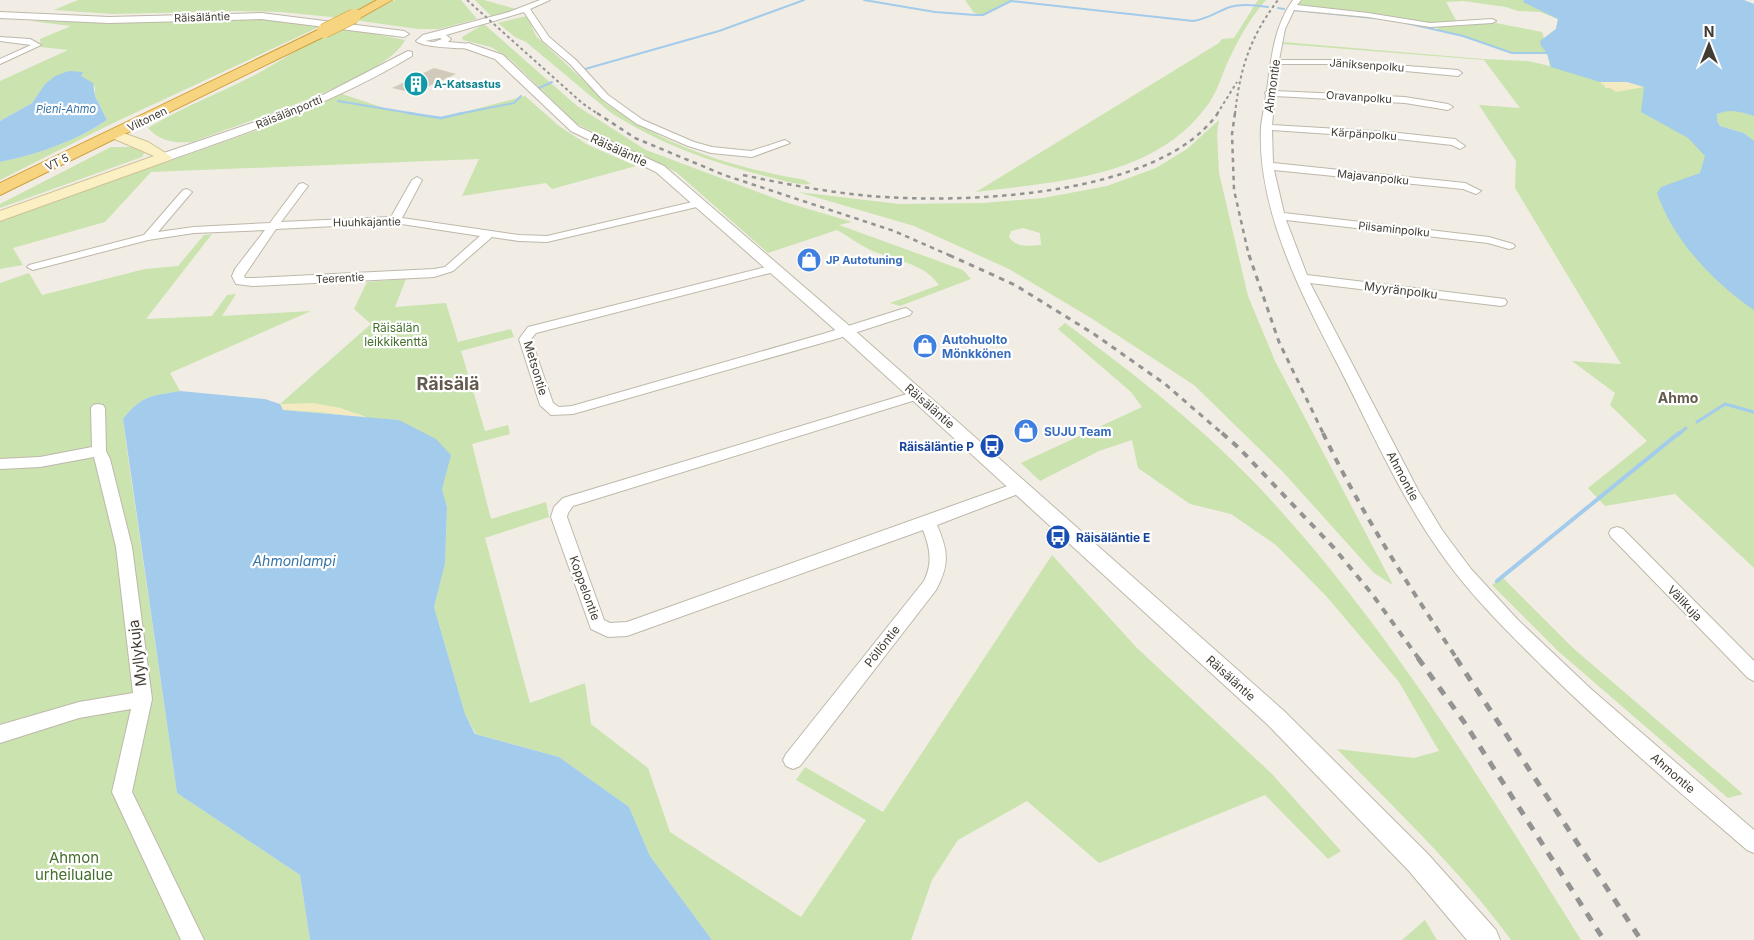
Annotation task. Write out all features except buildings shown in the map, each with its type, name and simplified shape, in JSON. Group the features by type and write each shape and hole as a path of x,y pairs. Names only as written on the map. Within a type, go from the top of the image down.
{"highway":[{"name":"Viitonen","path":"115,134 386,0"},
{"name":"VT 5","path":"0,190 115,134"}],"main road":[{"name":"Viitonen","path":"115,134 143,145 165,157"},
{"path":"0,216 165,157"}],"street":[{"path":"408,54 460,28 526,9 546,0"},
{"name":"Ahmontie","path":"1298,0 1291,7 1279,33 1269,93 1266,127 1269,166 1278,216 1314,306 1423,514 1464,572 1516,630 1603,712 1754,843"},
{"path":"1291,7 1368,15 1430,26 1492,21"},
{"path":"526,9 546,39 573,62 605,97 640,122 690,144 711,150 752,154 785,143"},
{"name":"Räisäläntie","path":"0,15 109,20 261,16 404,34"},
{"path":"404,34 420,40 439,39"},
{"path":"404,34 439,39 468,46"},
{"path":"0,39 30,41 37,45 0,62"},
{"path":"408,54 416,48 420,40"},
{"name":"Räisäläntie","path":"468,46 499,57 575,130 660,169 848,332 1276,718 1418,862 1486,940"},
{"name":"Räisälänportti","path":"165,157 269,121 369,78 408,54"},
{"name":"Jäniksenpolku","path":"1275,62 1332,62 1458,73"},
{"name":"Oravanpolku","path":"1269,93 1405,100 1448,107"},
{"name":"Kärpänpolku","path":"1266,127 1389,135 1455,142 1460,146"},
{"name":"Majavanpolku","path":"1269,166 1465,186 1476,191"},
{"path":"395,220 417,180"},
{"path":"272,226 303,186"},
{"path":"148,236 186,192"},
{"name":"Huuhkajantie","path":"33,267 148,236 194,230 395,220 547,239 701,203"},
{"name":"Piisaminpolku","path":"1278,216 1489,240 1509,246"},
{"name":"Teerentie","path":"272,226 241,270 238,276 240,281 253,282 434,273 449,269 490,233"},
{"name":"Metsontie","path":"774,269 532,330 526,335 526,340 549,407 556,412 573,410 848,332 906,312"},
{"name":"Myyränpolku","path":"1302,278 1501,302"},
{"name":"Koppelontie","path":"917,395 573,500 564,507 559,517 597,624 603,629 613,631 634,627 1021,487"},
{"name":"Myllykuja","path":"98,408 99,451 103,459 124,547 143,699 122,792 193,940"},
{"path":"0,464 40,462 99,451"},
{"name":"Pöllöntie","path":"793,760 930,585 938,572 940,554 928,522"},
{"name":"Välikuja","path":"1617,533 1754,673"},
{"path":"0,734 79,710 143,699"}],"green space":[{"path":"78,0 377,0 341,18 281,12 238,11 113,14 54,10"},
{"path":"395,0 461,0 477,19 439,29 418,29 354,20"},
{"path":"475,0 484,0 516,9 492,17"},
{"path":"965,0 1012,0 983,15 974,13"},
{"path":"1258,0 1266,0 1238,41 1211,100 1189,126 1164,146 1136,160 1106,171 1074,179 976,192 1219,43 1222,39 1234,38"},
{"path":"1297,0 1575,0 1608,68 1605,88 1644,87 1701,139 1754,238 1754,568 1675,494 1605,506 1588,488 1647,441 1610,405 1615,393 1572,361 1621,364 1515,188 1516,161 1479,105 1520,108 1484,60 1283,44 1283,42 1528,61 1550,66 1547,53 1512,53 1463,36 1440,31 1436,27 1395,19 1291,7","holes":["1463,1 1506,7 1518,11 1540,12 1558,19 1556,29 1544,38 1542,32 1496,23 1459,26 1446,2"]},
{"path":"526,16 536,36 598,94 604,102 639,124 684,147 707,156 756,170 805,180 811,184 785,181 707,159 648,134 610,112 526,42 515,37 498,23"},
{"path":"252,17 318,24 319,27 111,124 0,180 0,162 69,141 107,120 95,96 95,87 81,76 82,72 55,76 45,84 32,103 0,121 0,81 68,50 41,47 40,39 71,26 30,21 138,22"},
{"path":"484,24 577,106 646,150 785,202 852,222 839,225 963,270 971,279 900,306 890,303 939,285 919,268 873,251 837,230 768,253 676,172 577,124 511,60 491,47 463,40 462,37"},
{"path":"345,28 405,40 393,55 371,70 342,84 309,99 193,142 168,141 148,128 174,113 255,75 310,43"},
{"path":"342,94 387,109 441,118 525,96 559,126 588,145 636,166 552,189 546,183 462,196 479,159 151,172 105,222 13,248 23,265 0,269 0,221 277,123"},
{"path":"1724,111 1738,111 1754,116 1754,141 1744,133 1720,126 1717,121 1717,114"},
{"path":"1219,120 1217,133 1219,173 1248,296 1275,361 1393,585 1374,573 1283,472 1194,385 1091,318 1009,269 914,226 798,192 899,204 983,203 1043,198 1107,186 1156,168 1187,149","holes":["1023,228 1040,233 1041,245 1019,245 1009,237 1011,231"]},
{"path":"111,147 130,147 145,151 142,157 0,208 0,204"},
{"name":"Ahmon urheilualue","path":"212,234 146,319 212,316 227,295 236,294 222,316 311,311 170,373 180,391 148,398 136,405 123,419 128,457 177,793 300,875 310,940 0,940 0,283 29,273 42,295 145,269 178,266 204,235"},
{"name":"Räisälän leikkikenttä","path":"406,279 395,307 446,303 458,342 511,329 514,337 461,351 485,431 508,425 510,434 472,444 491,519 546,502 549,517 485,538 530,703 585,683 591,724 648,768 670,832 801,917 866,820 796,780 805,767 883,812 1052,555 1137,648 1272,774 1341,851 1328,859 1265,795 1099,863 1027,801 958,840 932,880 911,940 712,940 650,856 629,807 559,757 476,734 465,714 434,607 445,564 447,507 442,489 399,420 368,418 356,413 347,415 283,410 280,404 371,324 354,309 367,282"},
{"path":"1065,323 1115,360 1187,419 1255,483 1302,535 1389,646 1429,703 1581,940 1511,940 1450,866 1337,749 1414,758 1439,751 1399,682 1327,597 1276,545 1231,514 1190,504 1138,468 1132,440 1099,451 1040,481 1021,463 1142,407 1131,392 1058,329"},
{"path":"1502,577 1573,648 1743,794 1728,798 1558,651 1492,585"},
{"path":"1425,920 1437,940 1402,940"}],"sand":[{"path":"1600,82 1627,82 1644,87 1616,92"},
{"path":"313,403 341,408 368,418 283,410 280,404"}],"water":[{"path":"1524,0 1744,0 1754,4 1754,116 1726,111 1717,114 1717,121 1720,126 1744,133 1754,141 1754,310 1724,287 1696,259 1673,227 1657,193 1661,187 1700,173 1705,156 1688,138 1641,112 1644,87 1627,82 1600,82 1551,67 1547,53 1541,46 1540,41 1556,29 1558,19 1523,2"},
{"name":"Pieni-Ahmo","path":"69,71 83,72 81,76 93,83 95,96 107,120 69,141 0,162 0,121 32,103 45,84 55,76"},
{"name":"Ahmonlampi","path":"180,391 265,399 280,404 283,410 399,420 436,439 451,455 442,489 447,507 445,564 434,607 465,714 475,734 559,757 629,807 650,856 712,940 310,940 300,875 177,793 123,419 136,405 148,398"}],"waterway":[{"path":"585,69 719,31 804,0"},
{"path":"864,0 935,12 975,15 983,15 1011,1 1193,21 1203,19 1237,5 1268,7"},
{"path":"1278,8 1284,9"},
{"path":"1294,10 1374,18"},
{"path":"1406,23 1463,36 1512,53 1547,53"},
{"path":"539,88 552,82"},
{"path":"462,113 514,103 521,96"},
{"path":"338,101 416,114"},
{"path":"408,113 441,118 462,113"},
{"path":"458,114 462,113"},
{"path":"1697,422 1725,404 1754,412"},
{"path":"1678,435 1686,428"},
{"path":"1497,581 1679,433"}],"railway":[{"path":"467,0 582,103 598,114"},
{"path":"1235,114 1243,67 1253,40 1278,0"},
{"path":"1217,114 1237,82"},
{"path":"597,113 635,138 724,175 894,231 951,256"},
{"path":"1235,113 1232,134 1234,190 1249,256"},
{"path":"743,175 790,185 838,192 910,198 1006,195 1057,189 1107,178 1152,163 1190,141 1217,114"},
{"path":"949,255 1015,285 1094,334 1165,384 1224,435"},
{"path":"1249,255 1279,342 1324,435"},
{"path":"1222,433 1239,448 1334,548 1372,594 1419,659"},
{"path":"1324,435 1369,520 1457,659"},
{"path":"1418,658 1464,722 1604,940"},
{"path":"1456,658 1641,940"}],"place":[{"name":"A-Katsastus","path":"416,84"},
{"name":"JP Autotuning","path":"809,260"},
{"name":"Autohuolto Mönkkönen","path":"925,346"},
{"name":"SUJU Team","path":"1026,431"},
{"name":"Räisäläntie P","path":"992,446"},
{"name":"Räisäläntie E","path":"1058,537"}],"district":[{"name":"Räisälä","path":"448,383"},
{"name":"Ahmo","path":"1678,397"}]}
